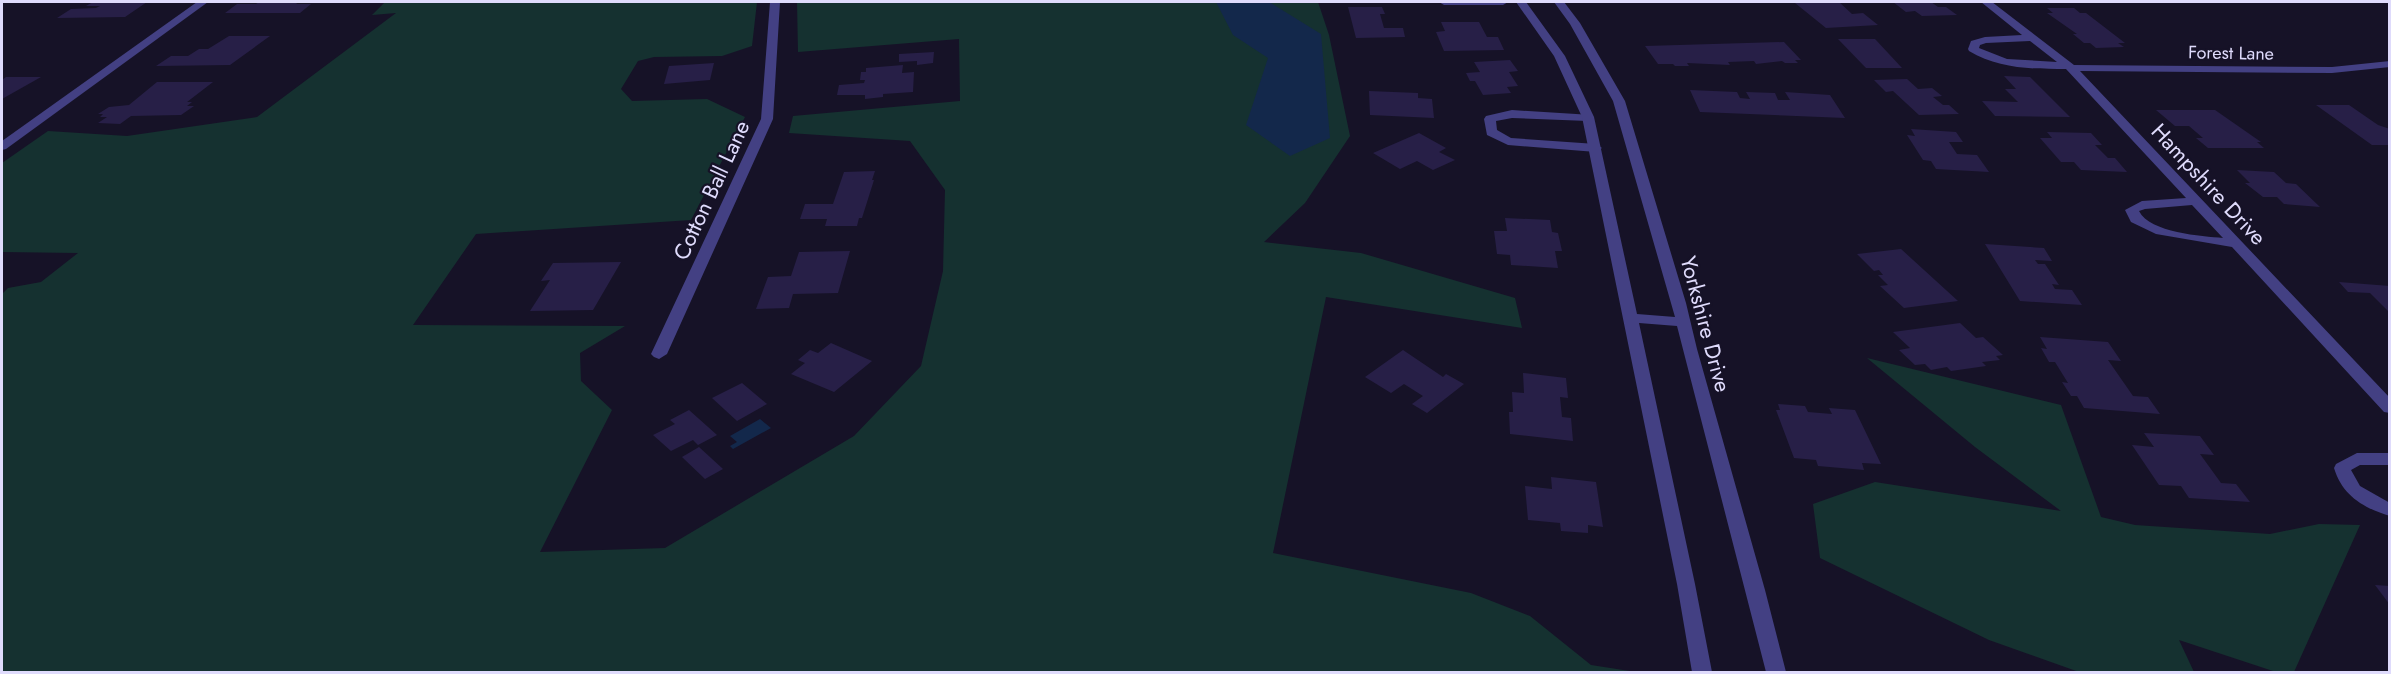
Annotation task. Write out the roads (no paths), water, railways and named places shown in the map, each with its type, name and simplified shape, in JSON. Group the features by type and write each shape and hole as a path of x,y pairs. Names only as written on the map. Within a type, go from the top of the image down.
{"street":[{"path":"5,141 203,2"},
{"name":"Cotton Ball Lane","path":"659,354 767,118 775,2"},
{"path":"1444,2 1503,2"},
{"path":"1521,2 1544,28 1581,98 1588,117 1686,584 1702,672"},
{"name":"Yorkshire Drive","path":"1559,2 1575,23 1619,101 1683,322 1776,672"},
{"name":"Hampshire Drive","path":"1986,2 2070,67 2390,408"},
{"name":"Forest Lane","path":"2033,38 1985,40 1975,43 1973,49 1992,59 2070,67 2332,70 2390,64"},
{"path":"1588,117 1512,114 1490,119 1491,132 1508,141 1596,148"},
{"path":"2196,201 2142,205 2132,210 2132,215 2152,229 2174,235 2237,244"},
{"path":"1630,318 1683,322"},
{"path":"2390,459 2357,459 2342,468 2346,483 2366,500 2390,510"}],"water":[{"path":"1216,2 1269,2 1321,34 1330,138 1290,156 1246,125 1268,58 1233,35"},
{"path":"760,419 771,428 733,449 730,446 737,442 730,436"}]}
